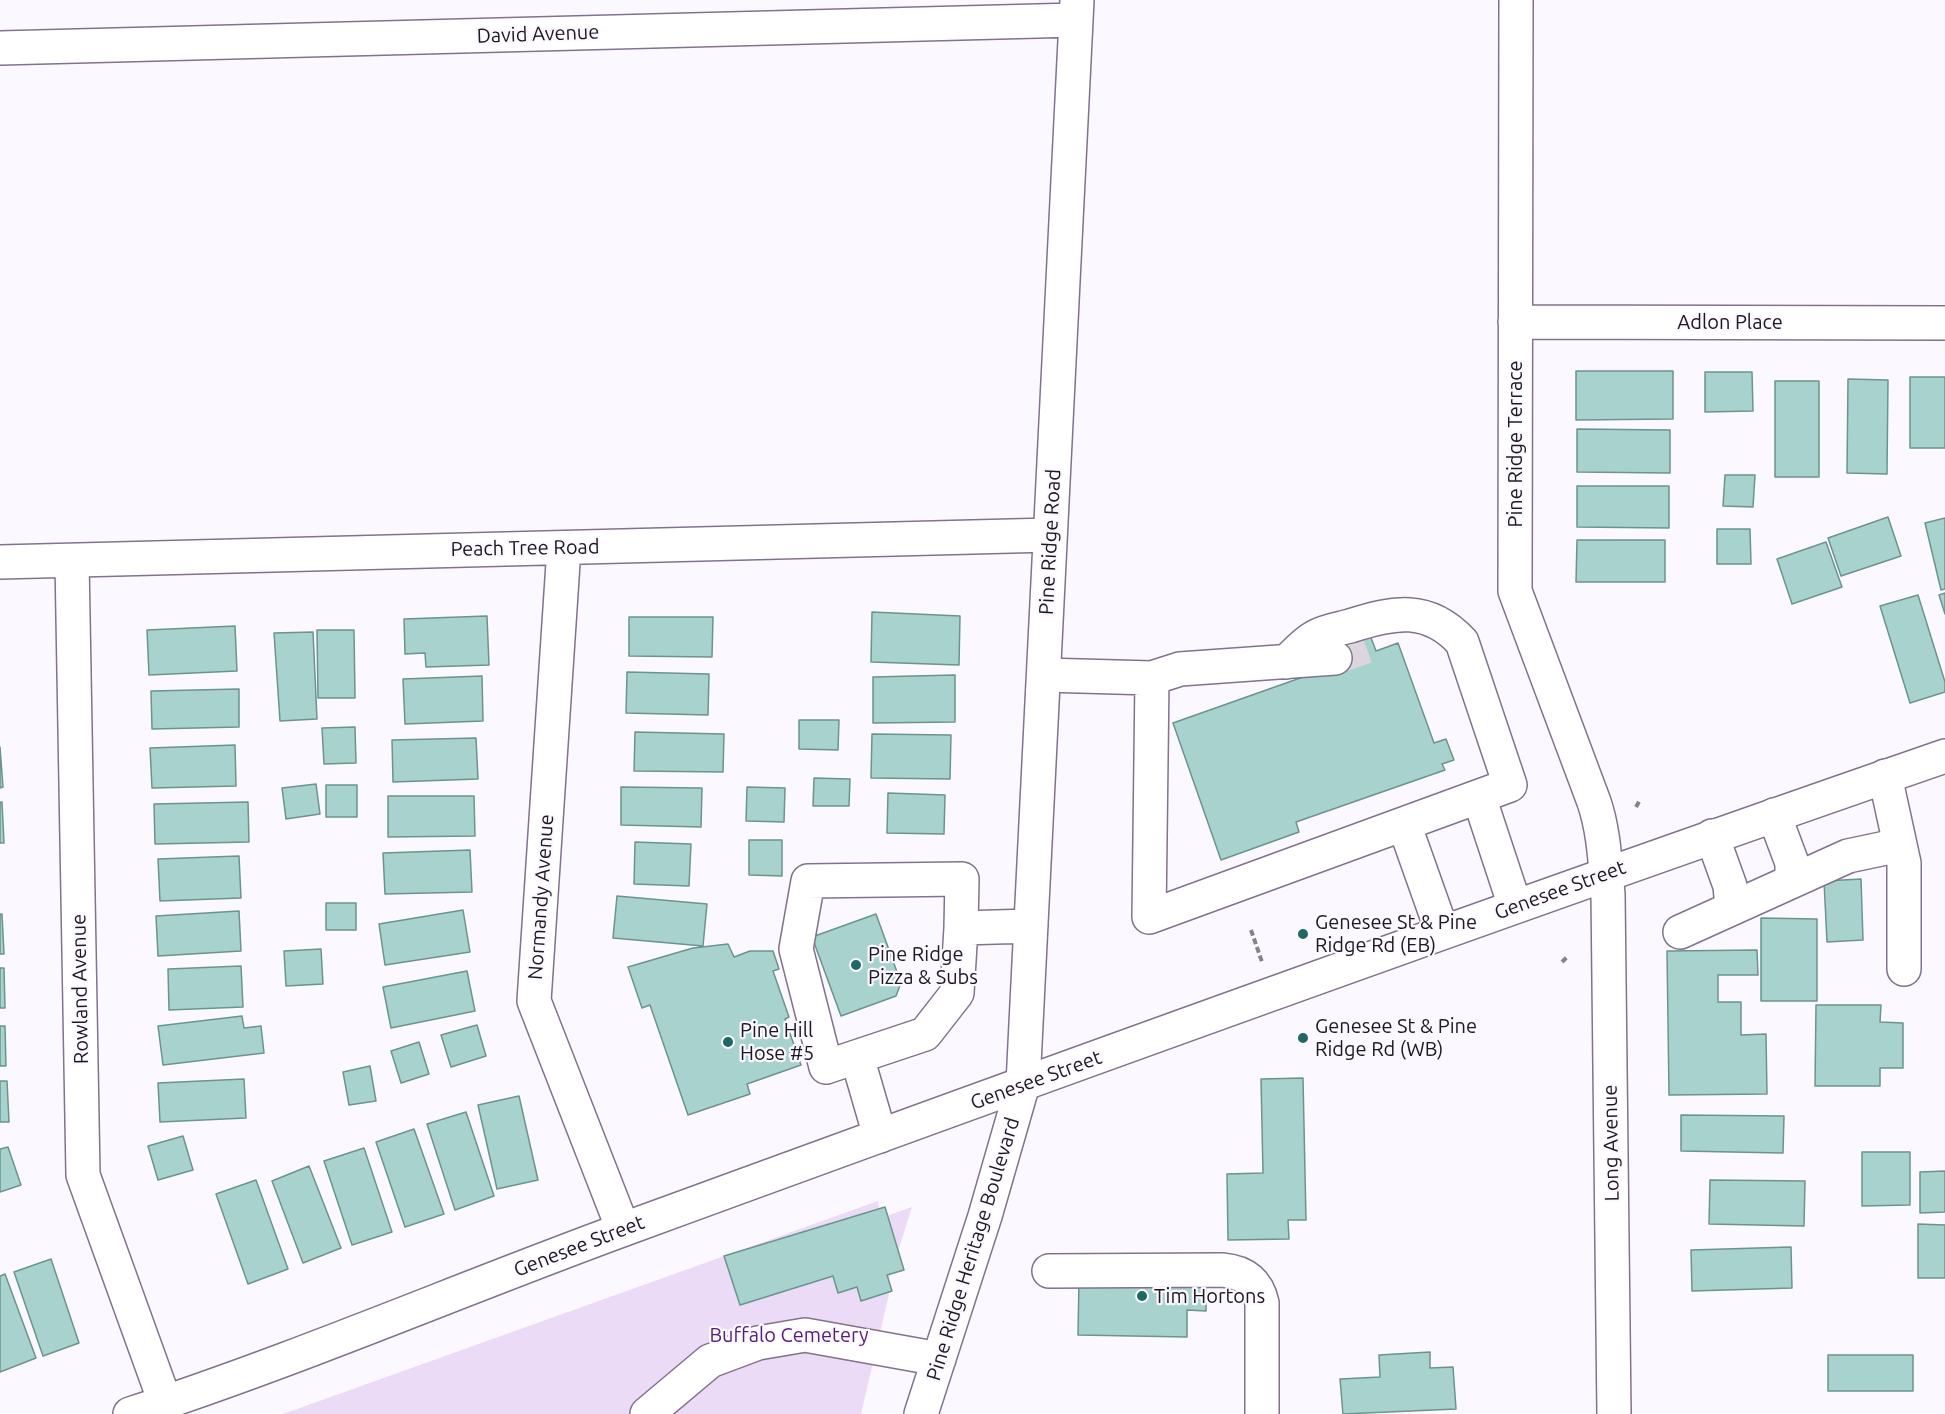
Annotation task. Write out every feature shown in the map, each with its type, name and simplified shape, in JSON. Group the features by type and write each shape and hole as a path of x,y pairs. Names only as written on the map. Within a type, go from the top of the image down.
{"street":[{"name":"Pine Ridge Terrace","path":"1516,0 1515,591 1600,819 1606,873"},
{"name":"David Avenue","path":"0,48 1077,10"},
{"name":"Pine Ridge Road","path":"1023,1084 1077,10"},
{"name":"Adlon Place","path":"1515,322 1945,322"},
{"name":"Peach Tree Road","path":"0,562 1050,535"},
{"name":"Normandy Avenue","path":"564,548 534,1001 623,1229"},
{"name":"Rowland Avenue","path":"72,561 83,1175 165,1402"},
{"path":"1152,678 1149,917 1510,785 1462,642 1448,628 1431,618 1405,614 1382,616 1315,637 1286,662"},
{"path":"1374,644 1405,614"},
{"path":"1044,675 1152,678 1179,669 1335,658"},
{"name":"Genesee Street","path":"130,1414 623,1229 1442,931 1945,756"},
{"path":"1885,776 1904,863 1904,969"},
{"path":"1479,797 1515,906"},
{"path":"1774,814 1792,863 1792,879"},
{"path":"1404,824 1442,931"},
{"path":"1712,836 1730,886 1732,907"},
{"path":"1680,932 1792,879 1848,856 1900,845"},
{"name":"Long Avenue","path":"1606,873 1614,1414"},
{"path":"962,879 961,928 957,993 925,1034 826,1067 796,950 808,880 962,879"},
{"path":"961,928 1031,926"},
{"path":"857,1057 880,1136"},
{"name":"Pine Ridge Heritage Boulevard","path":"921,1414 1023,1084"},
{"path":"1049,1271 1222,1270 1235,1271 1250,1278 1259,1290 1262,1303 1262,1414"},
{"path":"647,1414 710,1361 758,1343 805,1335 939,1359"}],"path":[{"path":"1636,807 1640,800"},
{"path":"1251,930 1258,952"},
{"path":"1563,962 1568,956"}],"green space":[{"name":"Buffalo Cemetery","path":"878,1201 881,1218 912,1207 889,1280 890,1290 861,1414 283,1414"}],"building":[{"path":"1576,371 1673,371 1673,419 1576,420"},
{"path":"1705,372 1752,372 1753,411 1705,412"},
{"path":"1910,377 1945,377 1945,448 1910,448"},
{"path":"1848,379 1888,380 1887,474 1847,473"},
{"path":"1775,381 1819,381 1819,477 1775,477"},
{"path":"1577,429 1670,430 1670,473 1577,472"},
{"path":"1725,475 1755,475 1753,507 1723,506"},
{"path":"1577,486 1669,486 1669,528 1577,527"},
{"path":"1888,517 1901,556 1841,576 1828,538"},
{"path":"1945,518 1945,589 1941,590 1925,523"},
{"path":"1717,529 1750,529 1751,564 1717,564"},
{"path":"1577,540 1665,540 1665,582 1576,582"},
{"path":"1826,542 1842,587 1792,604 1777,559"},
{"path":"1945,593 1945,614 1939,595"},
{"path":"1918,595 1945,682 1945,692 1910,703 1880,606"},
{"path":"872,612 960,616 959,665 871,662"},
{"path":"487,616 489,665 426,667 425,653 405,654 404,619"},
{"path":"629,617 713,617 712,657 629,656"},
{"path":"235,626 237,671 149,675 147,630"},
{"path":"1367,627 1376,651 1398,643 1434,743 1446,739 1454,760 1442,764 1445,770 1296,822 1299,832 1221,860 1173,723 1337,665 1328,640"},
{"path":"317,630 354,630 355,698 318,698"},
{"path":"313,632 317,719 280,721 274,633"},
{"path":"627,672 709,674 708,715 626,713"},
{"path":"955,675 955,722 873,723 873,677"},
{"path":"482,676 483,721 405,724 403,679"},
{"path":"239,689 239,727 152,729 151,691"},
{"path":"799,720 839,720 838,750 799,749"},
{"path":"355,727 356,763 324,764 322,728"},
{"path":"635,732 724,734 723,772 634,771"},
{"path":"872,734 951,735 950,779 871,778"},
{"path":"476,738 478,779 393,782 392,740"},
{"path":"235,745 236,786 152,788 150,748"},
{"path":"0,747 3,787 0,788"},
{"path":"814,778 850,779 849,806 813,806"},
{"path":"316,784 320,814 286,819 282,788"},
{"path":"326,785 357,785 357,817 326,817"},
{"path":"621,787 702,788 701,827 621,825"},
{"path":"747,787 785,788 784,822 746,821"},
{"path":"888,793 945,795 944,834 887,833"},
{"path":"388,796 474,796 475,836 388,837"},
{"path":"0,802 2,802 4,843 0,843"},
{"path":"248,802 249,842 155,844 154,804"},
{"path":"749,840 782,840 782,876 749,875"},
{"path":"635,842 691,844 689,886 634,884"},
{"path":"470,850 472,892 385,894 383,853"},
{"path":"239,856 241,898 160,901 158,859"},
{"path":"1861,879 1863,940 1827,942 1824,881"},
{"path":"617,896 707,904 703,946 613,938"},
{"path":"326,903 356,903 356,930 326,930"},
{"path":"463,910 470,952 385,965 379,924"},
{"path":"239,911 241,951 158,956 156,916"},
{"path":"0,914 2,914 4,954 0,954"},
{"path":"876,914 901,983 896,996 841,1016 812,937"},
{"path":"1761,918 1817,919 1817,1001 1761,1001"},
{"name":"Pine Hill Hose #5","path":"728,944 734,957 750,951 773,951 779,969 773,971 789,1017 785,1019 801,1065 747,1084 750,1094 688,1115 650,1005 642,1008 628,967 693,948"},
{"path":"321,949 323,984 286,986 284,951"},
{"path":"1757,950 1758,975 1718,975 1718,1002 1741,1002 1741,1035 1766,1034 1767,1094 1669,1095 1667,951"},
{"path":"241,966 243,1007 169,1010 168,969"},
{"path":"0,968 4,968 5,1008 0,1008"},
{"path":"467,971 475,1011 391,1028 383,987"},
{"path":"1816,1005 1881,1005 1880,1022 1903,1023 1903,1068 1880,1068 1880,1086 1815,1086"},
{"path":"242,1016 244,1028 261,1026 264,1053 163,1065 158,1026"},
{"path":"477,1025 486,1056 451,1067 441,1035"},
{"path":"0,1026 5,1026 6,1066 0,1066"},
{"path":"419,1042 429,1074 401,1083 391,1051"},
{"path":"370,1066 376,1101 349,1105 343,1072"},
{"path":"1303,1078 1306,1220 1288,1220 1289,1239 1228,1240 1227,1174 1263,1173 1261,1079"},
{"path":"244,1079 246,1118 160,1122 158,1083"},
{"path":"0,1081 7,1081 9,1122 0,1122"},
{"path":"519,1096 538,1180 497,1189 478,1105"},
{"path":"466,1112 494,1196 455,1210 427,1124"},
{"path":"1681,1115 1784,1116 1783,1153 1681,1151"},
{"path":"414,1129 444,1214 405,1227 376,1142"},
{"path":"183,1136 193,1170 158,1180 148,1146"},
{"path":"8,1147 21,1185 0,1192 0,1149"},
{"path":"364,1148 392,1232 352,1245 324,1161"},
{"path":"1862,1152 1910,1152 1910,1205 1862,1206"},
{"path":"309,1166 341,1248 303,1263 272,1181"},
{"path":"1945,1171 1945,1212 1920,1213 1920,1172"},
{"path":"256,1180 288,1269 248,1284 216,1194"},
{"path":"1710,1180 1805,1181 1804,1226 1709,1224"},
{"path":"885,1207 904,1270 887,1275 892,1291 861,1301 857,1287 838,1293 833,1276 740,1305 724,1256"},
{"path":"1918,1224 1945,1225 1945,1278 1918,1278"},
{"path":"1791,1247 1792,1288 1692,1291 1691,1250"},
{"path":"51,1259 79,1343 43,1356 14,1272"},
{"path":"5,1274 36,1358 0,1372 0,1276"},
{"name":"Tim Hortons","path":"1079,1279 1206,1281 1206,1311 1187,1310 1187,1337 1078,1335"},
{"path":"1430,1352 1430,1368 1453,1367 1456,1409 1343,1414 1340,1379 1380,1377 1379,1355"},
{"path":"1828,1355 1913,1355 1913,1391 1828,1391"}],"tunnel":[{"path":"1335,658 1374,644"}],"place":[{"name":"Genesee St & Pine Ridge Rd (EB)","path":"1303,934"},
{"name":"Pine Ridge Pizza & Subs","path":"856,965"},
{"name":"Genesee St & Pine Ridge Rd (WB)","path":"1303,1038"},
{"name":"Pine Hill Hose #5","path":"728,1042"},
{"name":"Tim Hortons","path":"1142,1296"}]}
